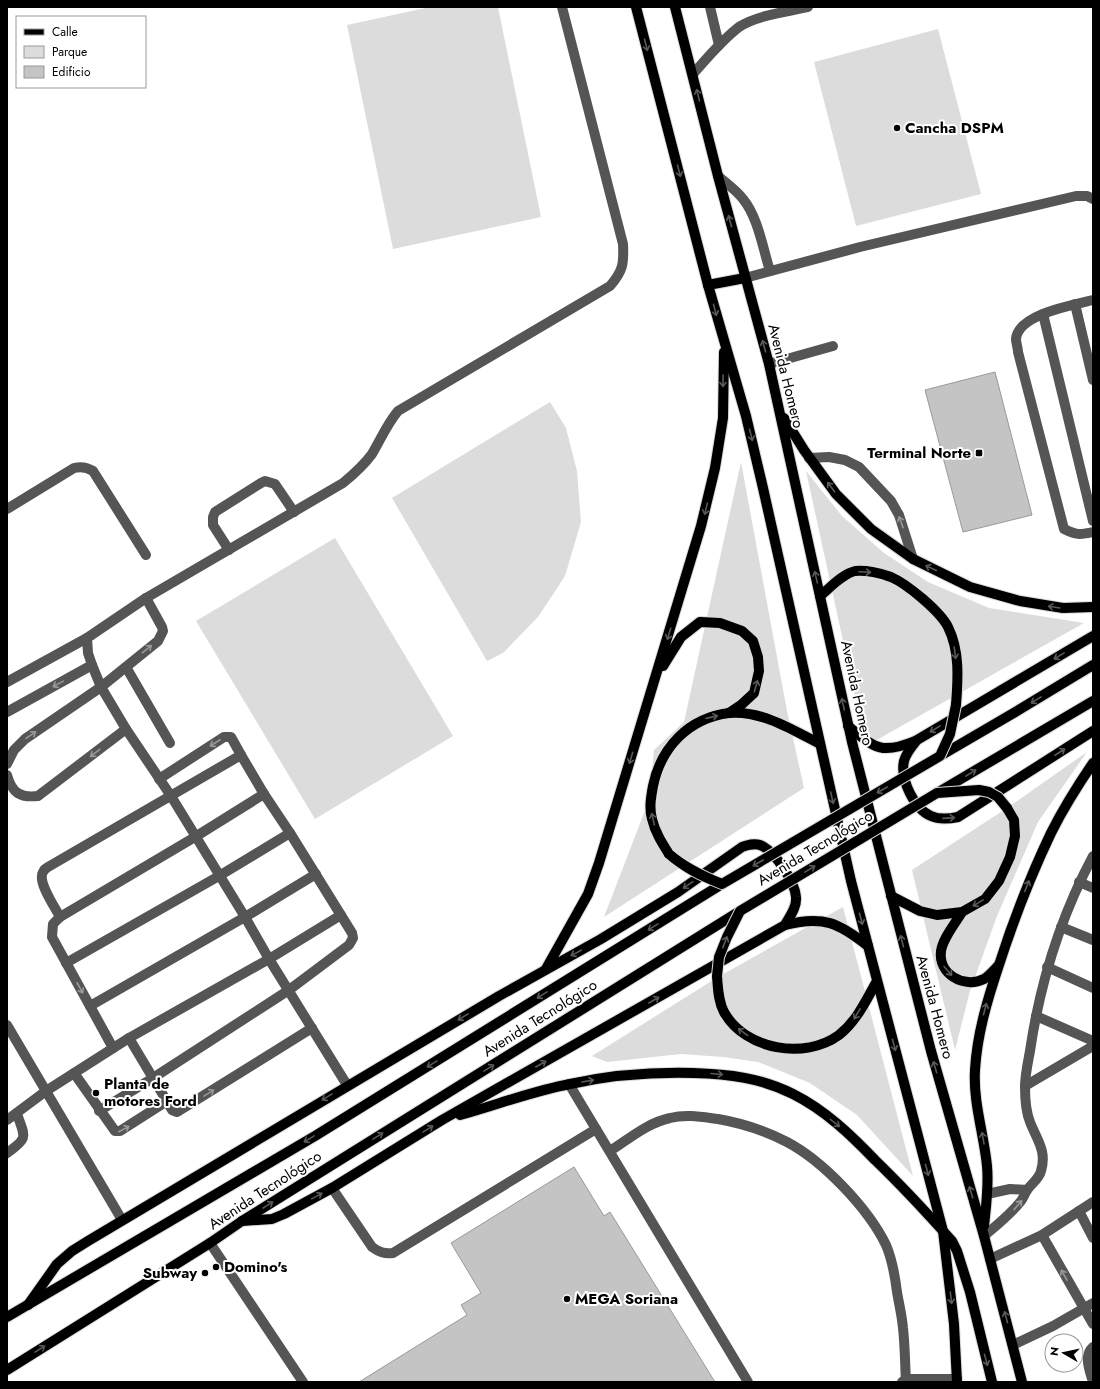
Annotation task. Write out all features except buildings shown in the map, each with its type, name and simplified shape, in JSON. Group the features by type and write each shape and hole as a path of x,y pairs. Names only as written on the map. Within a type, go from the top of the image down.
{"main road":[{"path":"636,7 708,286 746,416 764,488 851,881 943,1231 954,1324 957,1381"},
{"name":"Avenida Homero","path":"675,7 718,176 769,364 852,742 931,1051 984,1234 1022,1382"},
{"path":"708,286 745,278"},
{"path":"546,969 590,888 599,863 702,526 715,468 722,418 724,342"},
{"path":"780,412 809,458 836,494 871,529 913,559 970,587 1020,601 1063,608 1093,607"},
{"path":"820,596 841,578 854,572 868,571 892,577 915,592 934,610 948,627 955,647 958,675 956,705 950,734 940,756"},
{"path":"648,700 664,664 681,637 700,622 720,623 742,631 753,641 758,657 759,671 754,693 741,705 729,713"},
{"path":"848,726 871,745 886,748 899,748 917,740 1093,636"},
{"name":"Avenida Tecnológico","path":"7,1317 315,1136 722,884 1093,665"},
{"name":"Avenida Tecnológico","path":"7,1370 210,1243 242,1221 740,912 906,810 1093,701"},
{"path":"722,884 698,874 680,864 669,854 658,836 652,818 650,800 656,772 670,746 688,729 705,719 729,713 764,718 785,726 820,744"},
{"path":"917,740 909,750 904,761 903,775 917,806 930,816 946,819 958,817 1093,731"},
{"path":"984,1234 987,1194 987,1166 978,1110 975,1072 976,1053 981,1024 1008,936 1018,909 1052,831 1093,763"},
{"path":"891,896 920,911 937,915 962,912 985,899 999,880 1010,858 1015,836 1014,820 998,797 989,792 979,790 937,793"},
{"path":"28,1305 51,1272 66,1256 88,1241 546,969 601,940 678,892 742,847 751,844 760,845 767,848 779,862 792,883 796,896 795,908 785,925"},
{"path":"740,912 719,957 717,976 719,996 724,1011 733,1024 745,1034 760,1042 776,1047 795,1049 817,1045 827,1041 838,1035 852,1024 877,981"},
{"path":"962,912 941,949 940,959 949,975 962,981 973,982 984,978 999,965"},
{"path":"242,1221 272,1219 290,1211 332,1188 442,1120 785,925 802,920 819,920 836,924 853,934 868,946"},
{"path":"442,1120 569,1084 608,1077 664,1072 712,1073 739,1076 768,1084 800,1098 848,1133 895,1179 952,1241 961,1262 970,1292 992,1382"}],"street":[{"path":"7,682 87,638 146,598 343,483 359,470 371,454 390,420 398,411 610,286 619,275 624,259 623,244 562,7"},
{"path":"710,7 719,45"},
{"path":"693,74 719,45 739,27 756,19 808,7"},
{"path":"718,176 743,198 748,206 753,216 770,271"},
{"path":"745,278 860,247 1076,196 1087,196 1093,199"},
{"path":"1093,300 1075,304 1029,320 1020,328 1016,339 1018,352 1064,529 1080,535 1093,532"},
{"path":"1075,304 1093,380"},
{"path":"1043,314 1093,521"},
{"path":"769,364 833,346"},
{"path":"809,458 845,460 859,467 894,506 904,528 913,559"},
{"path":"7,509 74,468 81,466 88,468 93,471 146,555"},
{"path":"229,550 213,526 213,517 215,512 261,483 265,481 275,484 294,512"},
{"path":"7,764 14,750 25,739 101,686 158,641 162,636 162,626 146,598"},
{"path":"87,638 88,652 92,666 101,686 126,729 171,796 245,916 269,959 347,1086"},
{"path":"7,712 92,666"},
{"path":"126,667 170,743"},
{"path":"7,775 10,786 17,793 29,797 38,796 126,729"},
{"path":"99,1111 289,990 351,942 353,938 341,915 264,794 231,737 224,737 159,779"},
{"path":"60,917 43,884 43,872 48,867 241,755"},
{"path":"113,1048 52,937 53,924 60,917 264,794"},
{"path":"66,964 219,876 290,833"},
{"path":"984,1234 1007,1216 1041,1172 1043,1153 1041,1144 1027,1114 1025,1086 1036,1016 1048,967 1062,927 1079,882 1093,856"},
{"path":"90,1006 316,874"},
{"path":"1079,882 1093,888"},
{"path":"7,1120 46,1091 129,1038 269,959 341,915"},
{"path":"1062,927 1093,940"},
{"path":"1048,967 1093,988"},
{"path":"1036,1016 1093,1041"},
{"path":"7,1025 122,1220"},
{"path":"129,1038 172,1110 177,1112 312,1028"},
{"path":"1025,1086 1093,1046"},
{"path":"74,1073 114,1131 120,1132 167,1101"},
{"path":"569,1084 748,1382"},
{"path":"7,1152 18,1145 23,1138 24,1134 17,1114"},
{"path":"610,1151 647,1126 660,1120 682,1116 700,1116 727,1121 757,1130 786,1141 809,1156 858,1203 886,1246 896,1281 903,1327 905,1381 957,1381"},
{"path":"332,1188 372,1246 378,1252 385,1254 393,1253 596,1129"},
{"path":"987,1194 1005,1190 1027,1190"},
{"path":"990,1259 1042,1235 1093,1202"},
{"path":"1078,1211 1093,1238"},
{"path":"1042,1235 1093,1324"},
{"path":"210,1243 303,1382"},
{"path":"1013,1345 1053,1326 1093,1303"},
{"path":"1093,1347 1088,1352 1088,1360 1093,1382"}],"green space":[{"path":"430,7 498,7 541,217 393,249 347,25"},
{"name":"Cancha DSPM","path":"938,29 981,194 856,226 814,62"},
{"path":"550,402 566,428 577,471 581,522 565,576 538,617 503,653 487,661 392,498"},
{"path":"741,462 787,711 804,788 604,917 649,800 654,750 684,722"},
{"path":"806,471 842,516 884,553 928,582 989,608 1084,623 866,746"},
{"path":"335,538 453,736 315,819 196,621"},
{"path":"1087,752 1038,822 997,916 970,991 955,1050 912,870 1007,808"},
{"path":"843,907 913,1176 857,1115 810,1083 758,1062 723,1057 681,1054 607,1062 592,1056 718,977"}],"place":[{"name":"Cancha DSPM","path":"897,128"},
{"name":"Terminal Norte","path":"979,453"},
{"name":"Planta de motores Ford","path":"96,1093"},
{"name":"Domino's","path":"216,1267"},
{"name":"Subway","path":"205,1273"},
{"name":"MEGA Soriana","path":"567,1299"}]}
